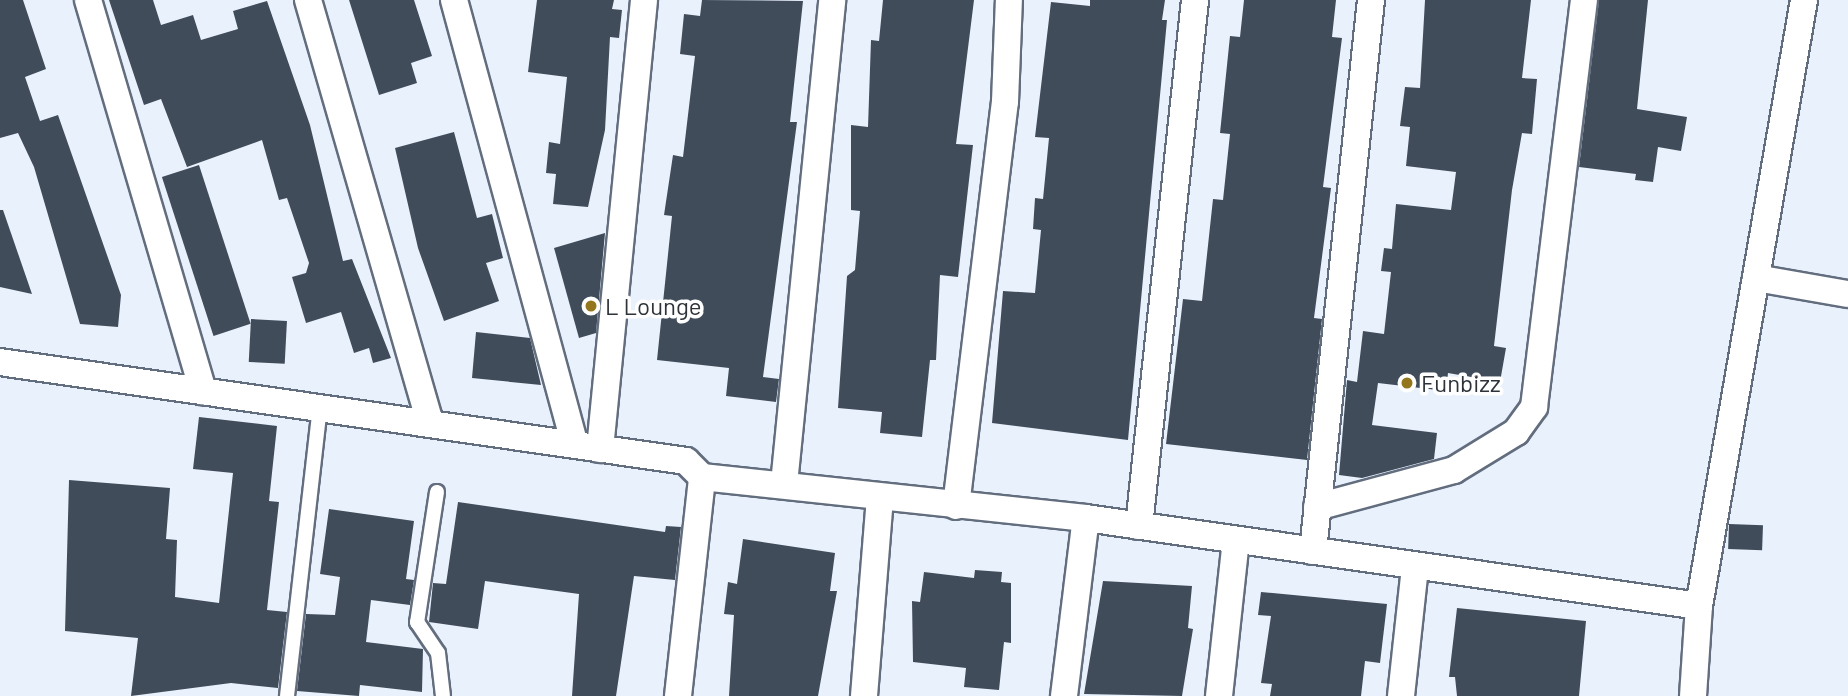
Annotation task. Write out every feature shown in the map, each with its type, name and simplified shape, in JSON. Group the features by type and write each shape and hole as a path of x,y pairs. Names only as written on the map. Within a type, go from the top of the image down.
{"street":[{"path":"88,0 203,391"},
{"path":"308,0 430,424"},
{"path":"454,0 588,447"},
{"path":"588,447 644,0"},
{"path":"784,484 832,0"},
{"path":"956,506 1005,102 1009,0"},
{"path":"1139,526 1195,0"},
{"path":"1313,551 1371,0"},
{"path":"1317,507 1454,470 1516,432 1534,407 1584,0"},
{"path":"1693,696 1699,606 1804,0"},
{"path":"1756,278 1848,294"},
{"path":"0,362 686,461 702,477 784,484 880,499 1086,518 1699,606"},
{"path":"678,696 702,477"},
{"path":"864,696 880,499"},
{"path":"1064,696 1086,518"},
{"path":"1219,696 1236,540"},
{"path":"1401,696 1415,567"}],"lane":[{"path":"287,696 320,408"},
{"path":"437,492 417,622 438,653 443,696"}],"building":[{"path":"0,0 23,0 46,69 25,77 40,121 58,115 121,295 118,327 80,324 34,167 18,133 0,138"},
{"path":"109,0 153,0 161,25 193,15 201,40 238,29 233,11 267,1 310,125 343,261 352,259 391,358 373,363 369,348 354,353 341,312 306,323 292,277 306,273 309,263 287,198 279,200 262,140 187,167 161,99 144,105"},
{"path":"349,0 414,0 432,56 411,63 417,83 379,95"},
{"path":"537,0 614,0 612,9 622,10 619,38 610,37 605,130 588,207 553,204 556,174 546,173 549,142 560,144 567,77 528,72"},
{"path":"702,0 803,1 790,122 797,122 763,377 779,379 776,402 726,396 729,368 657,360 672,216 664,215 673,155 683,157 695,56 680,54 684,14 700,16"},
{"path":"883,0 974,0 956,144 973,145 958,277 940,275 936,360 930,360 922,437 880,433 882,412 838,408 847,276 855,270 860,211 851,210 851,125 868,127 871,40 879,41"},
{"path":"1090,0 1165,0 1162,20 1167,20 1128,440 992,423 1003,291 1035,293 1041,230 1033,229 1035,198 1043,199 1049,138 1035,137 1051,2 1090,6"},
{"path":"1244,0 1336,0 1332,37 1342,38 1323,187 1331,188 1314,318 1322,319 1307,460 1166,444 1183,299 1202,301 1213,199 1223,200 1230,134 1220,133 1230,36 1240,37"},
{"path":"1425,0 1531,0 1522,78 1537,79 1532,134 1522,133 1512,190 1494,346 1506,348 1500,382 1448,373 1446,391 1378,383 1372,425 1437,433 1434,459 1362,478 1339,475 1347,380 1357,382 1363,331 1384,334 1391,272 1381,271 1384,248 1392,249 1396,204 1451,210 1456,172 1406,166 1410,127 1400,126 1405,87 1420,88"},
{"path":"1599,0 1648,0 1637,109 1687,117 1681,151 1658,147 1653,182 1635,180 1636,174 1579,167"},
{"path":"454,132 477,218 492,214 503,258 486,263 499,301 444,321 418,248 395,148"},
{"path":"199,165 251,324 214,336 162,177"},
{"path":"0,210 3,210 32,294 0,287"},
{"path":"605,233 596,333 579,338 554,248"},
{"path":"251,319 287,321 285,364 249,362"},
{"path":"476,332 530,338 541,385 472,378"},
{"path":"199,417 277,426 269,501 279,502 267,610 287,612 278,688 231,683 131,696 138,638 65,631 69,480 170,488 166,539 177,540 175,597 219,603 233,473 193,469"},
{"path":"458,502 665,532 666,526 681,527 675,580 634,576 616,696 572,696 579,594 485,581 478,629 429,622 433,583 446,584"},
{"path":"329,509 414,521 406,579 414,580 410,605 371,600 366,642 423,649 422,692 360,685 359,696 297,691 306,614 335,615 340,577 320,574"},
{"path":"1729,524 1763,525 1762,550 1728,549"},
{"path":"743,539 835,553 830,591 837,591 818,696 729,696 734,615 724,614 728,582 737,584"},
{"path":"975,570 1002,572 1001,582 1011,583 1011,643 1004,642 999,690 964,687 966,668 913,662 912,601 920,602 924,572 974,578"},
{"path":"1103,581 1192,586 1188,628 1193,629 1182,696 1084,694"},
{"path":"1261,592 1387,604 1380,663 1365,661 1361,696 1270,696 1272,684 1261,683 1271,616 1258,615"},
{"path":"1457,608 1586,621 1579,696 1457,696 1455,677 1449,677"}],"place":[{"name":"L Lounge","path":"591,306"},
{"name":"Funbizz","path":"1407,383"}]}
